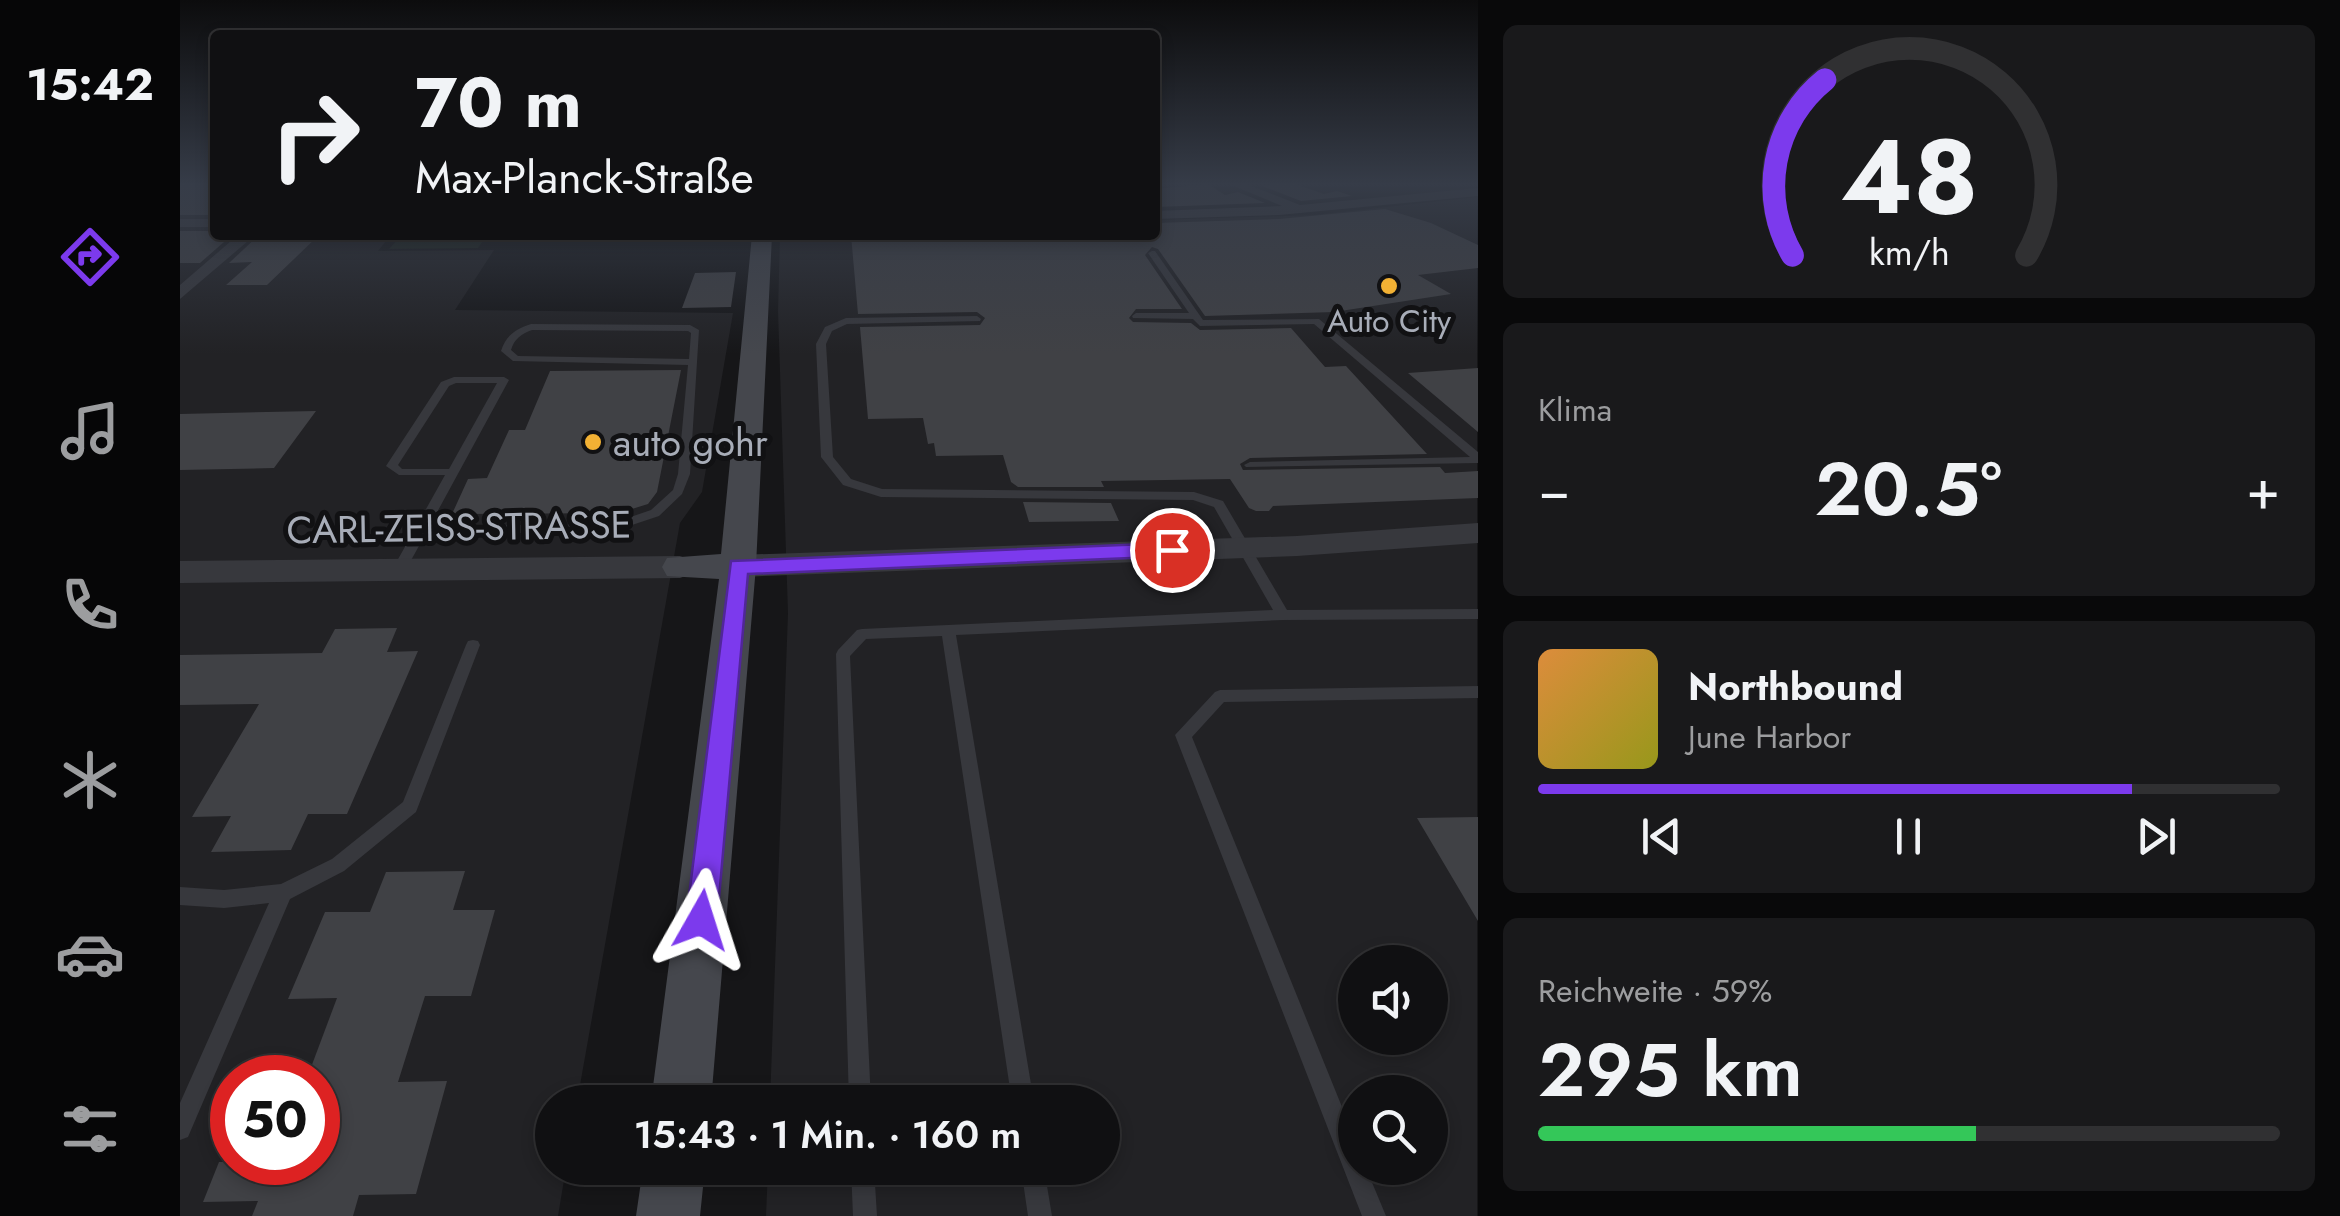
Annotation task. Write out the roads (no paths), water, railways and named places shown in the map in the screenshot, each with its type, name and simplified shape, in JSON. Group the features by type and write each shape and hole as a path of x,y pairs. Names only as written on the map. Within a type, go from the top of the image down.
{"main road":[{"path":"683,1085 738,566 762,241"},
{"name":"CARL-ZEISS-STRASSE","path":"680,568 738,566"},
{"path":"668,1216 672,1185"}],"street":[{"path":"183,290 240,241"},
{"path":"738,566 1243,548 1478,533"},
{"name":"CARL-ZEISS-STRASSE","path":"180,572 680,568"}],"lane":[{"path":"1152,253 1200,323 1316,321 1478,459"},
{"path":"1136,316 1195,316"},
{"path":"977,319 846,322 828,329 821,344 827,457 846,482 881,493 1194,496 1219,504 1283,616"},
{"path":"420,531 614,527 656,514 682,483 694,397 691,362 696,332 690,328 531,326 511,337 506,351 516,359 691,362"},
{"path":"399,570 504,380 454,380 445,384 392,466 400,472 452,472"},
{"path":"1250,464 1478,459"},
{"path":"859,1085 843,654 862,634 1283,616 1478,614"},
{"path":"948,630 1019,1085"},
{"path":"180,896 224,899 282,892 338,865 410,806 473,645"},
{"path":"1338,1124 1184,735 1220,696 1478,692"},
{"path":"180,1129 282,892"},
{"path":"864,1185 865,1216"},
{"path":"1035,1185 1040,1216"},
{"path":"1362,1185 1374,1216"}],"place":[{"name":"Auto City","path":"1389,286"},
{"name":"auto gohr","path":"593,442"}]}
